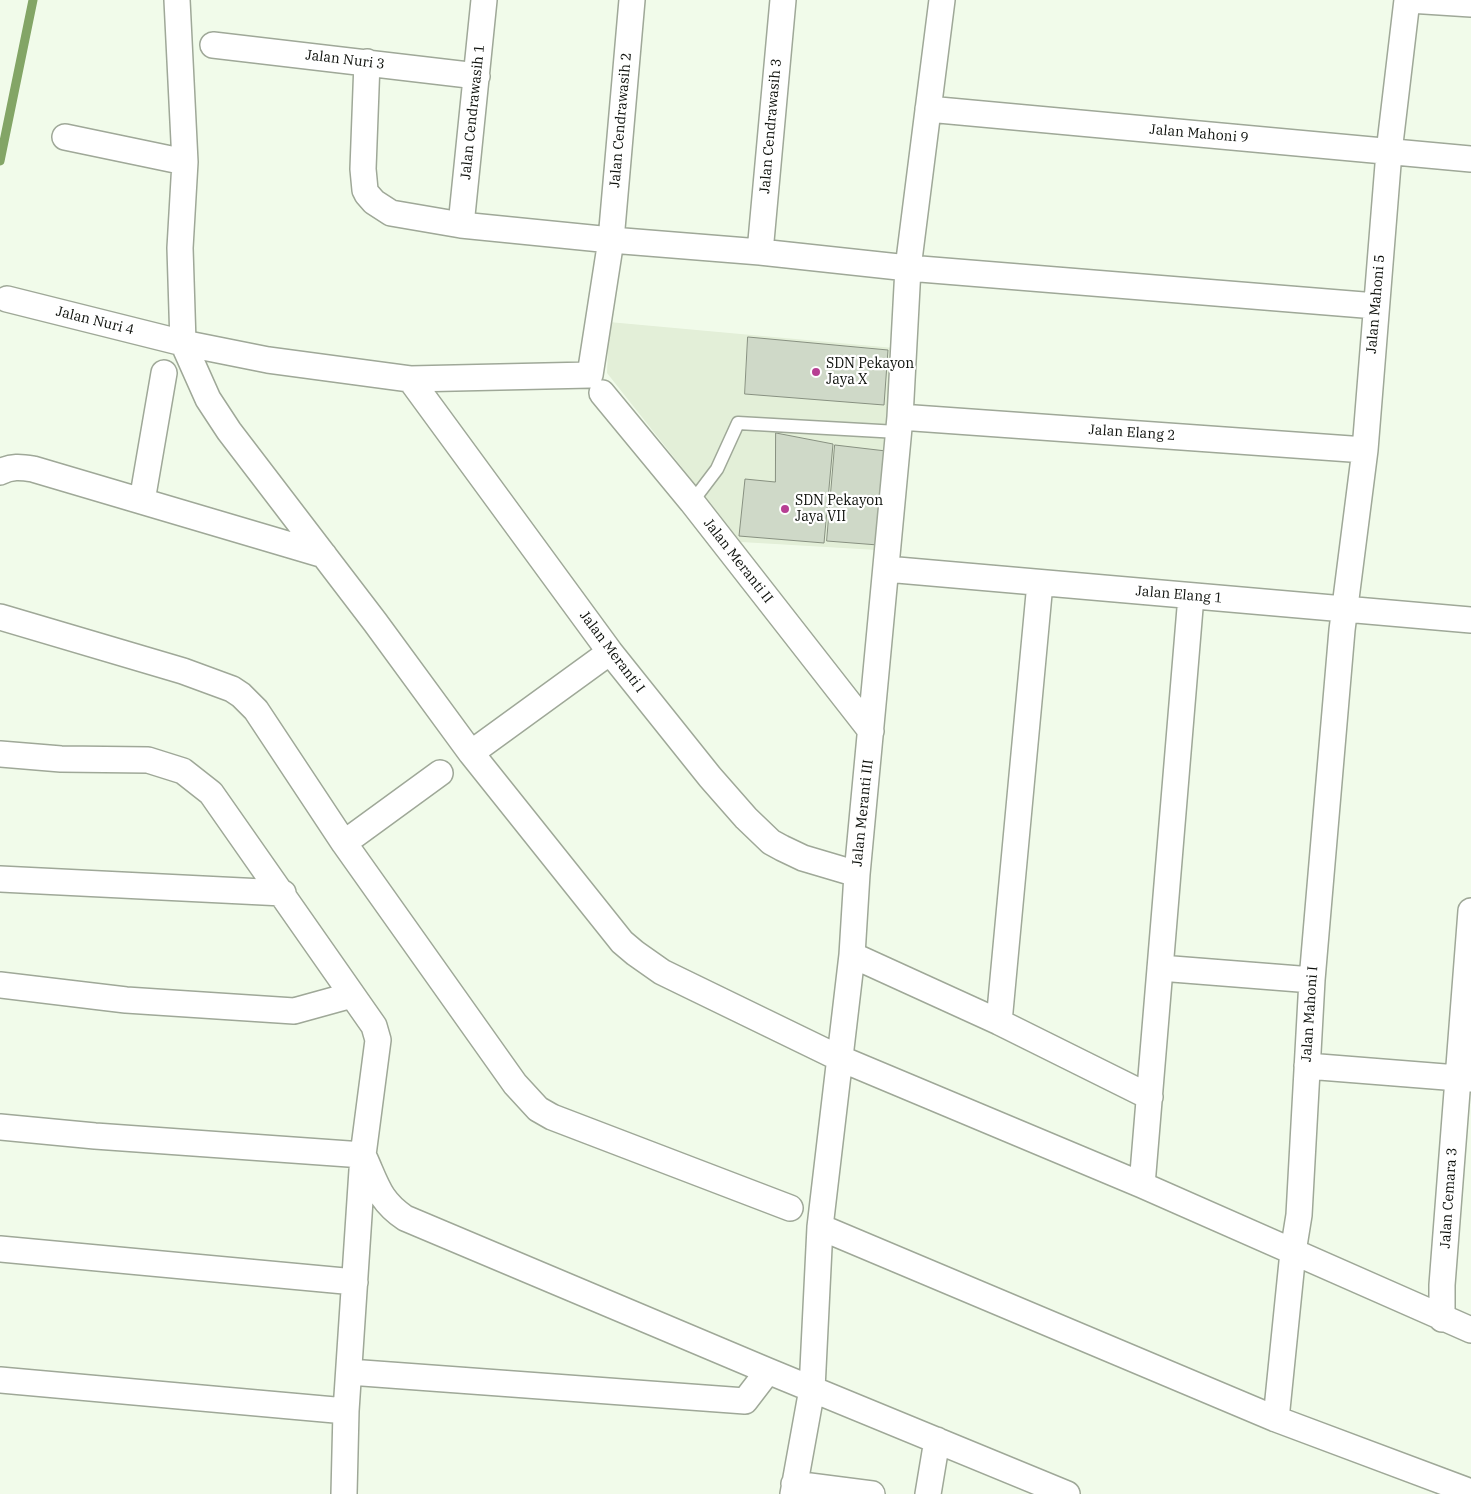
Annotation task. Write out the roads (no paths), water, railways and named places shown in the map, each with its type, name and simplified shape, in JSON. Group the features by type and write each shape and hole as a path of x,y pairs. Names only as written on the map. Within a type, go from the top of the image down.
{"street":[{"path":"177,0 185,162 180,248 183,342 208,399 229,431 471,753 609,927 635,953 662,972 839,1058 1142,1185 1442,1319 1471,1330"},
{"name":"Jalan Cendrawasih 1","path":"461,225 484,0"},
{"name":"Jalan Cendrawasih 2","path":"410,379 590,375 611,240 632,0"},
{"name":"Jalan Cendrawasih 3","path":"760,252 783,0"},
{"name":"Jalan Meranti III","path":"793,1489 812,1389 820,1227 852,955 857,874 899,424 908,268 942,0"},
{"path":"1408,0 1471,4"},
{"name":"Jalan Mahoni 5","path":"1345,608 1365,450 1389,152 1408,0"},
{"name":"Jalan Nuri 3","path":"213,45 477,76"},
{"path":"367,62 363,169 367,194 377,205 391,213 461,225 611,240 760,252 908,268 1376,306"},
{"name":"Jalan Mahoni 9","path":"928,109 1471,159"},
{"path":"65,137 185,162"},
{"name":"Jalan Nuri 4","path":"7,300 183,342 268,360 410,379"},
{"path":"142,501 164,373"},
{"name":"Jalan Meranti I","path":"410,379 610,652 710,777 759,832 771,842 803,858 857,874"},
{"name":"Jalan Meranti II","path":"602,392 692,502 871,731"},
{"name":"Jalan Elang 2","path":"899,424 1365,450"},
{"path":"0,472 20,467 33,469 324,555"},
{"name":"Jalan Elang 1","path":"886,569 1471,620"},
{"path":"999,1022 1040,583"},
{"path":"1142,1185 1191,596"},
{"name":"Jalan Mahoni I","path":"1276,1419 1293,1252 1299,1215 1312,980 1345,608"},
{"path":"0,616 183,671 232,689 241,695 256,710 344,843 515,1084 538,1109 552,1117 790,1208"},
{"path":"471,753 610,652"},
{"path":"0,754 61,759 148,760 183,771 212,793 374,1026 378,1040 363,1155 346,1411 344,1494"},
{"path":"344,843 440,773"},
{"path":"0,879 283,893"},
{"name":"Jalan Cemara 3","path":"1442,1319 1442,1285 1464,1079 1471,911"},
{"path":"852,955 999,1022 1150,1097"},
{"path":"1160,968 1312,980"},
{"path":"0,985 126,1000 294,1011 352,995"},
{"path":"1307,1066 1464,1079"},
{"path":"0,1127 94,1136 363,1155"},
{"path":"363,1155 380,1195 392,1209 405,1218 1058,1492"},
{"path":"820,1227 1276,1419 1471,1492"},
{"path":"0,1249 355,1282"},
{"path":"349,1372 745,1401 768,1371"},
{"path":"0,1380 346,1411"},
{"path":"928,1494 937,1440"},
{"path":"793,1489 872,1494"}],"lane":[{"path":"692,502 717,469 738,423 899,424"}],"waterway":[{"path":"0,161 33,0"}],"place":[{"name":"SDN Pekayon Jaya X","path":"816,372"},
{"name":"SDN Pekayon Jaya VII","path":"785,509"}]}
